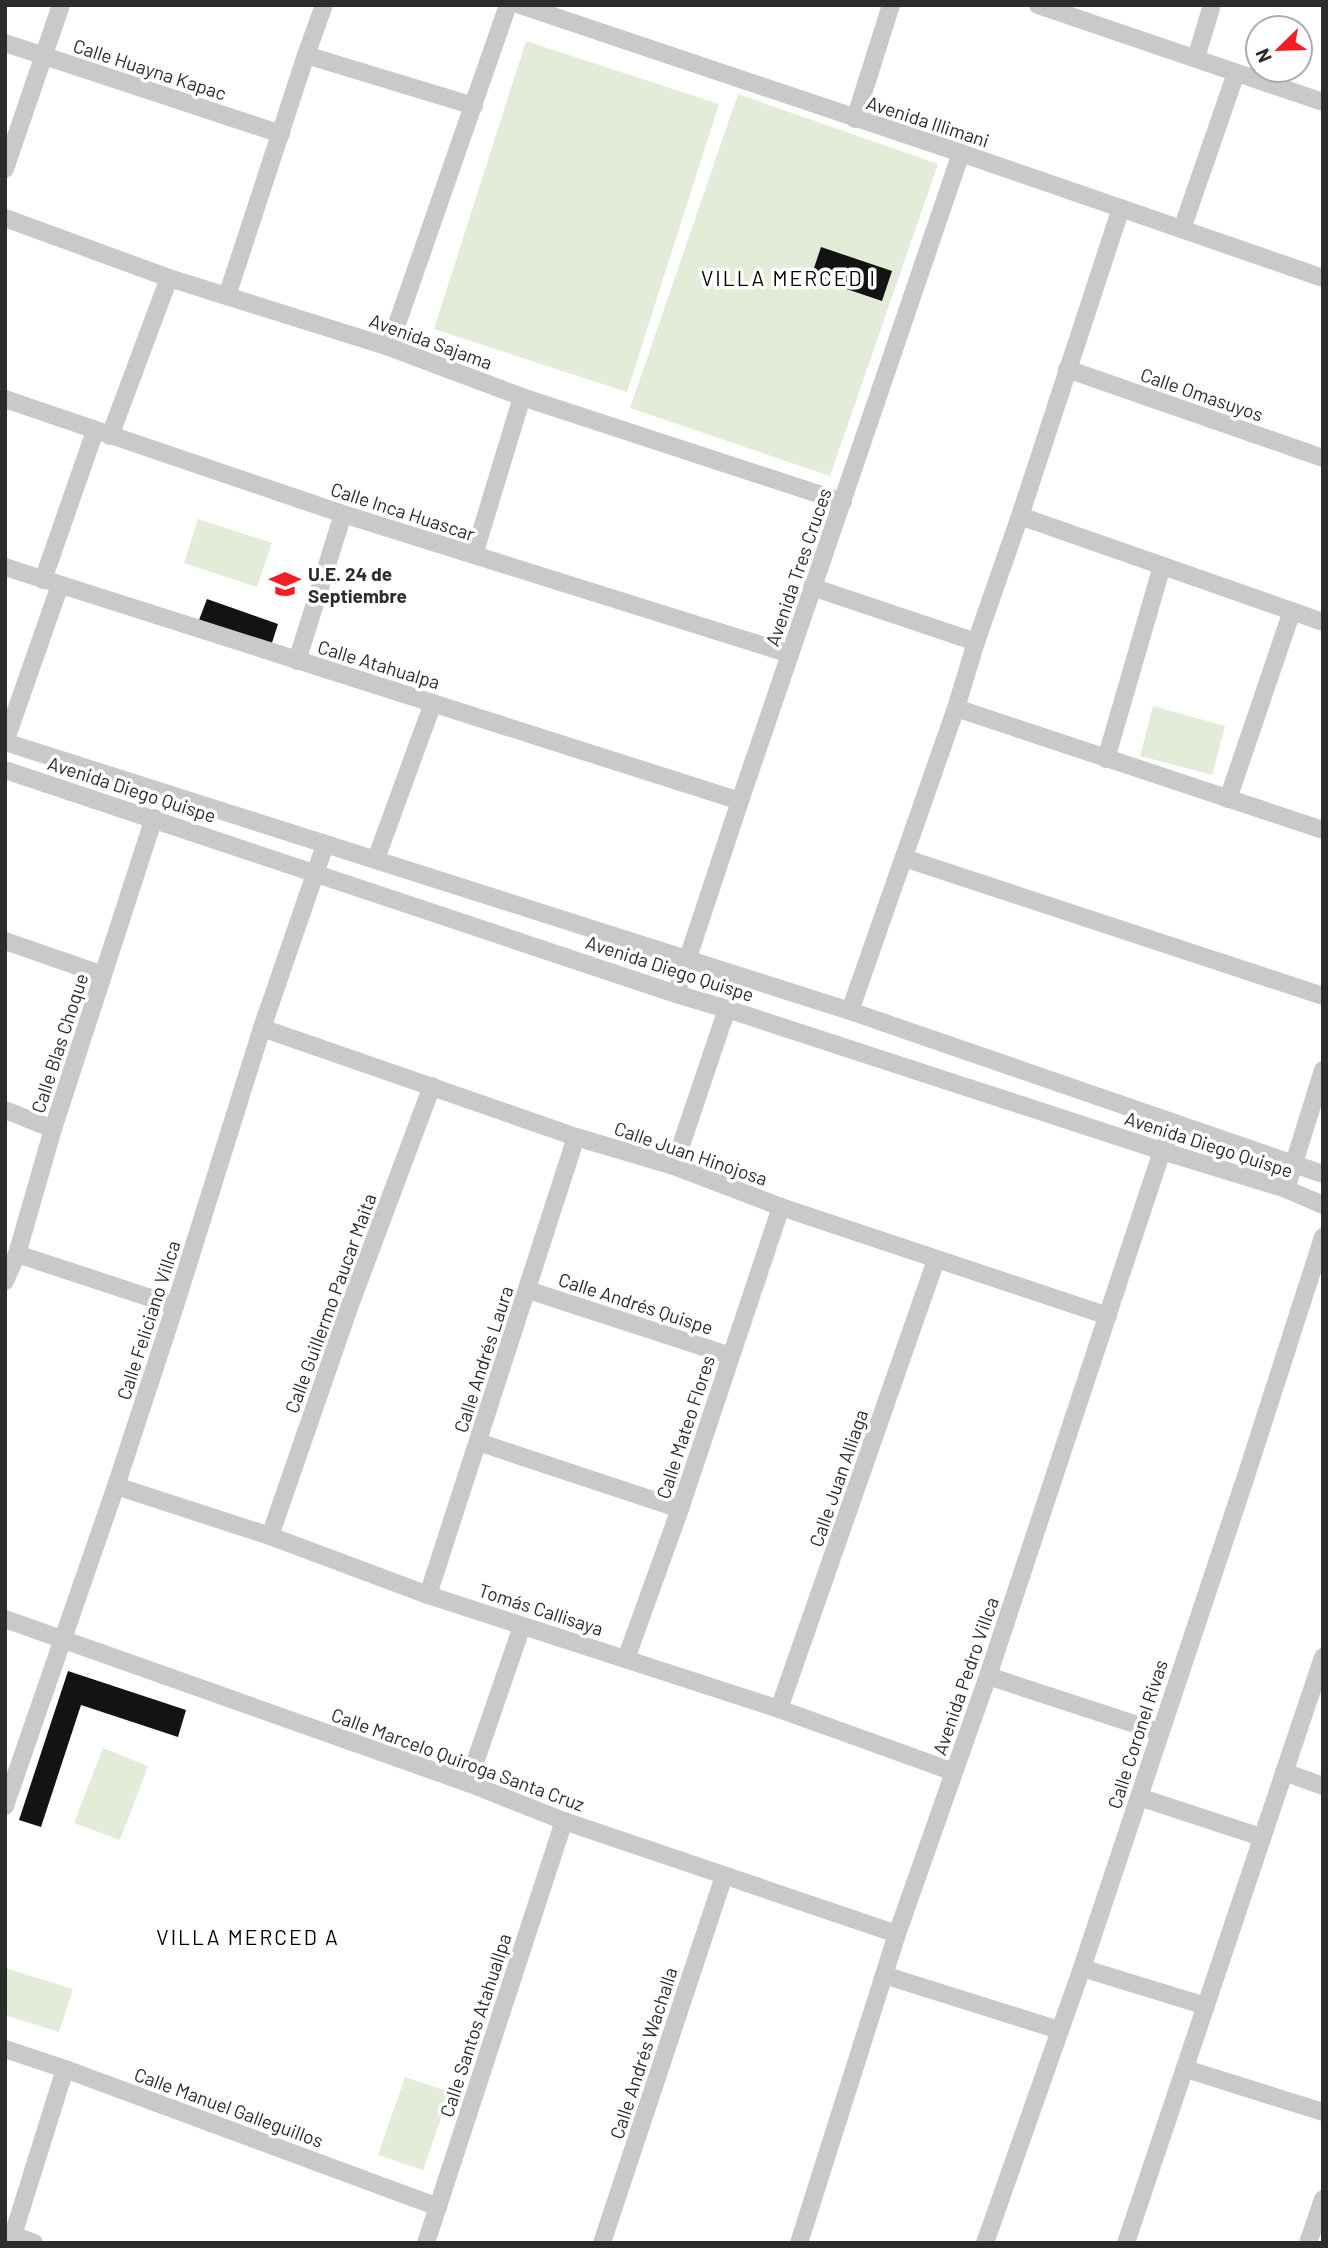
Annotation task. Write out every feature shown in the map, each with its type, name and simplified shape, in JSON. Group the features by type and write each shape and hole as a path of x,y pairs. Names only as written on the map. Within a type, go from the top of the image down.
{"street":[{"path":"5,169 61,5"},
{"path":"228,296 324,5"},
{"path":"389,347 508,5"},
{"name":"Avenida Illimani","path":"520,5 1323,278"},
{"path":"855,119 891,5"},
{"path":"1038,5 1323,102"},
{"path":"1196,58 1212,5"},
{"name":"Calle Huayna Kapac","path":"5,43 281,134"},
{"path":"306,55 474,106"},
{"path":"1182,229 1236,73"},
{"name":"Avenida Tres Cruces","path":"676,994 961,153"},
{"path":"850,1011 956,708 1121,208"},
{"name":"Avenida Sajama","path":"5,218 169,278 389,347 522,397 843,502"},
{"path":"5,742 52,583 103,433 169,278"},
{"name":"Calle Omasuyos","path":"1066,369 1323,458"},
{"path":"474,555 522,397"},
{"name":"Calle Inca Huascar","path":"5,399 342,514 790,654"},
{"path":"297,660 342,514"},
{"path":"1020,516 1323,622"},
{"path":"1106,759 1162,566"},
{"name":"Calle Atahualpa","path":"5,567 740,801"},
{"path":"812,587 976,642"},
{"path":"1228,799 1292,611"},
{"path":"376,859 433,703"},
{"path":"956,708 1323,830"},
{"name":"Avenida Diego Quispe","path":"5,742 850,1011 1323,1174"},
{"name":"Avenida Diego Quispe","path":"5,770 676,994 1286,1189 1323,1205"},
{"name":"Calle Blas Choque","path":"6,1279 17,1254 53,1129 154,818"},
{"name":"Calle Feliciano Villca","path":"5,1806 116,1486 262,1028 326,845"},
{"path":"904,858 1323,996"},
{"path":"5,941 103,975"},
{"path":"674,1166 727,1009"},
{"name":"Calle Juan Hinojosa","path":"262,1028 576,1136 674,1166 781,1207 936,1260 1108,1316"},
{"path":"1286,1189 1323,1070"},
{"name":"Calle Guillermo Paucar Maita","path":"270,1536 350,1305 432,1086"},
{"path":"5,1110 53,1129"},
{"name":"Avenida Pedro Villca","path":"799,2243 897,1934 988,1676 1162,1151 1175,1124"},
{"name":"Calle Andrés Laura","path":"428,1595 576,1136"},
{"name":"Calle Mateo Flores","path":"626,1659 680,1509 781,1207"},
{"name":"Calle Coronel Rivas","path":"985,2243 1082,1968 1323,1237"},
{"path":"17,1254 175,1306"},
{"name":"Calle Juan Alliaga","path":"779,1709 936,1260"},
{"name":"Calle Andrés Quispe","path":"528,1290 730,1356"},
{"path":"478,1443 680,1509"},
{"name":"Tomás Callisaya","path":"116,1486 270,1536 428,1595 779,1709 954,1772"},
{"name":"Calle Marcelo Quiroga Santa Cruz","path":"5,1619 468,1783 564,1821 897,1934"},
{"path":"468,1783 522,1626"},
{"path":"1126,2243 1323,1657"},
{"path":"988,1676 1159,1732"},
{"path":"1284,1772 1323,1786"},
{"path":"1139,1797 1261,1837"},
{"name":"Calle Santos Atahuallpa","path":"426,2243 564,1821"},
{"name":"Calle Andrés Wachalla","path":"602,2243 724,1876"},
{"path":"1082,1968 1206,2006"},
{"path":"884,1975 1059,2030"},
{"name":"Calle Manuel Galleguillos","path":"5,2049 438,2207"},
{"path":"34,2243 9,2234 65,2069"},
{"path":"1186,2069 1323,2112"},
{"path":"1308,2243 1323,2199"}],"green space":[{"path":"526,41 719,104 627,392 434,329"},
{"path":"738,94 938,164 830,476 630,408"},
{"path":"198,519 272,543 257,587 184,563"},
{"path":"1153,706 1225,726 1212,775 1140,756"},
{"path":"103,1748 148,1766 120,1840 74,1823"},
{"path":"5,1968 73,1989 59,2032 5,2015"},
{"path":"405,2077 450,2092 423,2170 378,2155"}],"building":[{"path":"821,247 892,271 882,301 811,277"},
{"path":"207,599 278,624 271,646 199,620"},
{"path":"68,1671 186,1710 178,1737 81,1705 41,1827 19,1820"}],"place":[{"name":"U.E. 24 de Septiembre","path":"285,584"}],"district":[{"name":"VILLA MERCED I","path":"789,277"},
{"name":"VILLA MERCED A","path":"248,1936"}]}
